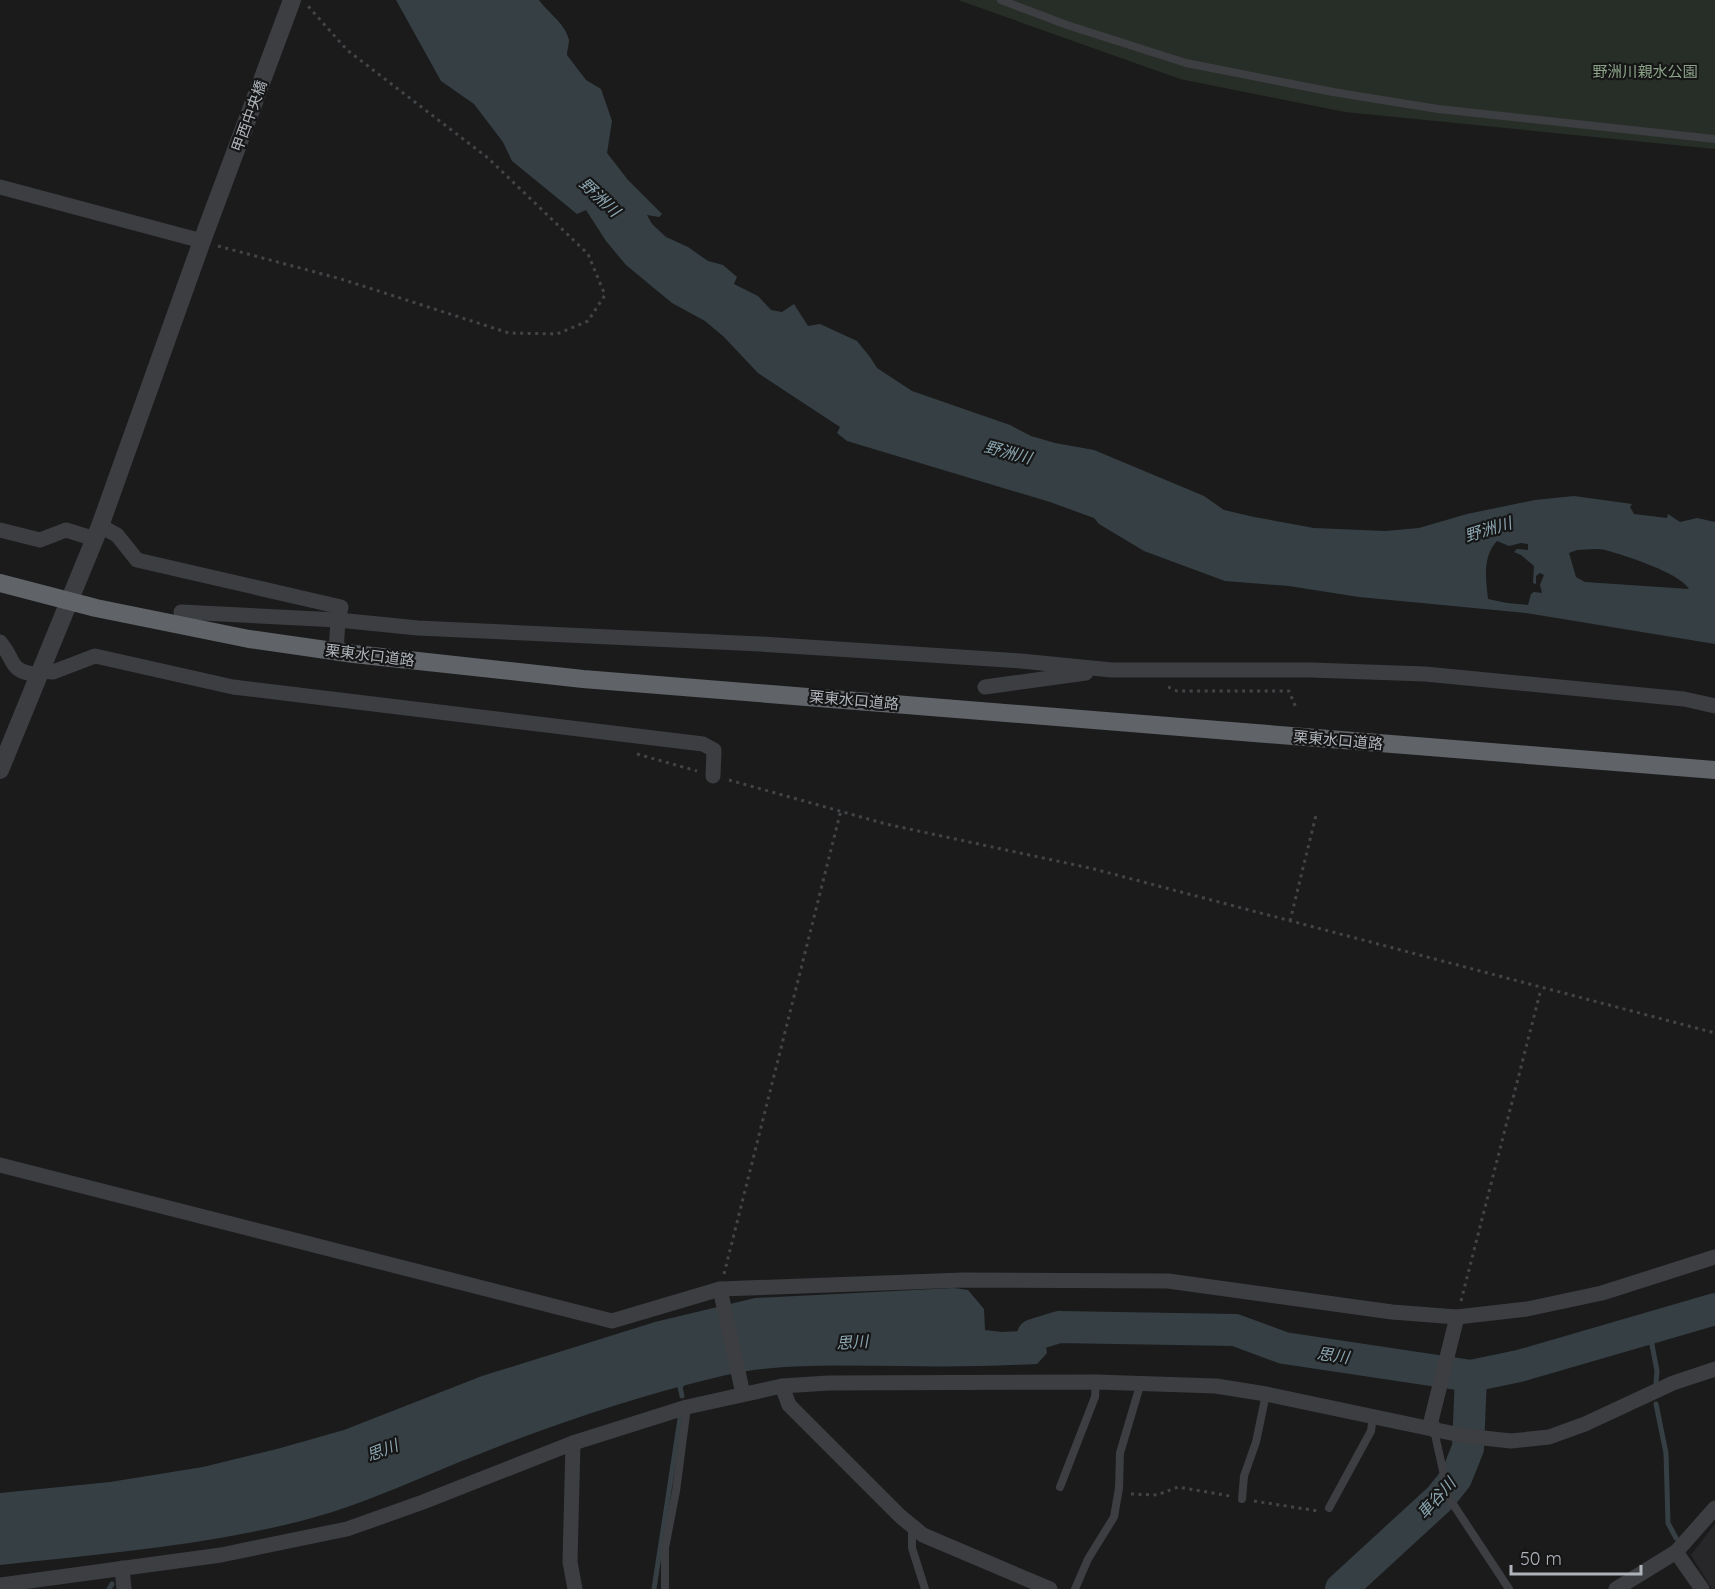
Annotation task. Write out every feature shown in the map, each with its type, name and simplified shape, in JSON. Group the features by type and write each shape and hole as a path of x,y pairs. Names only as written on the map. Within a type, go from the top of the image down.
{"highway":[{"name":"栗東水口道路","path":"0,583 96,608 237,636 336,652 583,679 1715,770"}],"street":[{"name":"甲西中央橋","path":"0,770 98,532 292,0"},
{"path":"0,187 204,237"},
{"path":"0,530 40,540 66,530 117,535 137,560 341,607 336,652"},
{"path":"181,612 338,620 430,629 760,644 1010,660 1112,670 1311,670 1425,674 1684,699 1715,706"},
{"path":"0,642 16,669 22,673 53,672 95,656 233,687 703,744 714,750 713,776"},
{"path":"985,687 1112,670"},
{"path":"0,1165 612,1321 721,1294 963,1280 1168,1281 1457,1319 1527,1309 1602,1293 1715,1257"},
{"path":"721,1294 742,1390"},
{"path":"1433,1425 1457,1319"},
{"path":"0,1585 221,1555 347,1529 573,1443 742,1390 828,1383 1141,1382 1216,1386 1433,1425 1472,1437 1511,1441 1549,1437 1585,1424 1673,1383 1715,1370"},
{"path":"782,1386 789,1405 922,1535 1050,1589"},
{"path":"573,1443 570,1562 575,1589"},
{"path":"1616,1589 1676,1552 1715,1509"},
{"path":"1676,1552 1702,1589"},
{"path":"122,1568 124,1589"}],"lane":[{"path":"1001,0 1078,28 1197,66 1438,109 1715,139"},
{"path":"1060,1487 1095,1397 1096,1382"},
{"path":"1075,1589 1088,1559 1114,1517 1119,1488 1120,1453 1141,1382"},
{"path":"1242,1499 1244,1476 1256,1442 1266,1394"},
{"path":"665,1589 665,1548 676,1491 687,1407"},
{"path":"1329,1508 1371,1431 1373,1416"},
{"path":"1433,1425 1449,1498 1509,1589"},
{"path":"912,1525 912,1548 925,1589"}],"path":[{"path":"204,237 509,333 557,334 588,321 605,294 588,254 488,158 346,50 303,0"},
{"path":"1158,671 1166,686 1177,691 1289,691 1296,708"},
{"path":"637,754 886,824 1094,869 1715,1033"},
{"path":"721,1294 841,810"},
{"path":"1290,921 1316,815"},
{"path":"1457,1319 1541,988"},
{"path":"1119,1488 1131,1494 1157,1495 1178,1487 1321,1511 1329,1508"}],"shaded area":[{"path":"1715,1524 1715,1589 1712,1589 1691,1555"}],"green space":[{"name":"野洲川親水公園","path":"958,0 1715,0 1715,149 1345,112 1180,79"}],"water":[{"name":"野洲川","path":"396,0 539,0 567,34 569,40 567,55 586,80 601,89 612,121 607,153 628,180 662,214 659,217 647,215 652,224 666,237 688,247 708,261 723,265 737,277 734,284 758,296 771,310 782,312 794,304 808,326 820,324 857,341 877,368 912,391 1010,425 1031,436 1094,450 1204,496 1224,510 1314,528 1385,531 1419,528 1467,514 1535,500 1574,496 1632,504 1630,507 1634,514 1667,518 1668,514 1680,522 1697,518 1715,522 1715,644 1526,613 1225,581 1144,551 1099,524 1094,518 1050,502 847,441 837,433 840,427 758,373 724,337 705,321 672,303 626,265 606,241 586,210 577,214 512,161 503,142 474,104 441,81","holes":["1497,541 1509,546 1528,544 1528,550 1517,549 1514,552 1534,566 1533,583 1536,584 1536,576 1540,573 1544,575 1540,585 1542,593 1531,594 1528,605 1488,599 1487,561","1602,549 1638,560 1675,577 1689,589 1585,582 1576,577 1569,553 1577,550"]},
{"path":"954,1288 968,1290 984,1309 985,1330 1001,1332 1041,1330 1058,1323 1078,1326 1045,1340 1047,1353 1037,1364 812,1366 767,1369 722,1376 659,1392 564,1422 364,1501 320,1516 187,1543 0,1565 0,1493 110,1482 203,1467 277,1449 344,1430 482,1376 655,1322 755,1298"}],"waterway":[{"name":"思川","path":"1033,1335 1059,1327 1235,1330 1284,1348 1471,1376 1519,1366 1715,1309"},
{"path":"1649,1329 1657,1371 1656,1382"},
{"name":"車谷川","path":"1341,1589 1440,1498 1456,1478 1468,1448 1471,1376"},
{"path":"682,1396 680,1387 684,1382"},
{"path":"1656,1404 1666,1453 1668,1523 1676,1538"},
{"path":"654,1589 680,1419"},
{"path":"109,1589 112,1584"}]}
